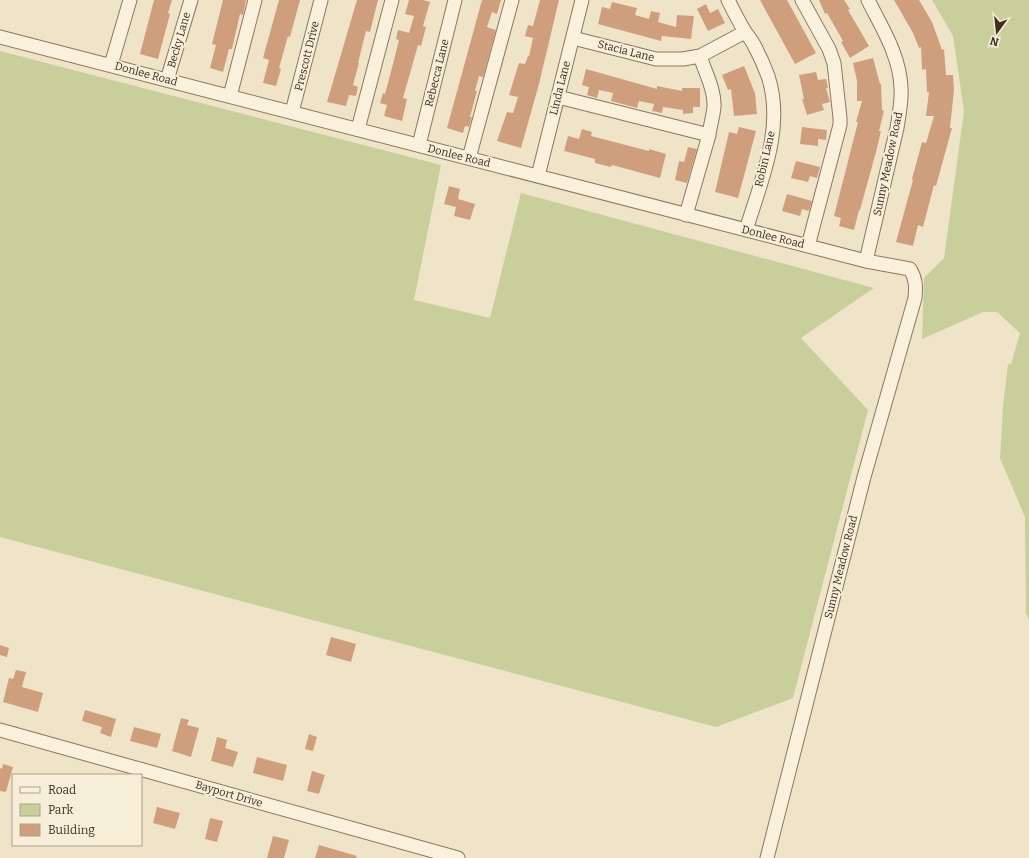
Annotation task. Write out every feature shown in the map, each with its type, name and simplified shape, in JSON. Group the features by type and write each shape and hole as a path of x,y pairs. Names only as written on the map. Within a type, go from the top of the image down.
{"street":[{"path":"111,65 130,0"},
{"name":"Becky Lane","path":"168,80 191,0"},
{"path":"230,96 255,0"},
{"name":"Prescott Drive","path":"292,112 321,0"},
{"path":"358,130 392,0"},
{"name":"Rebecca Lane","path":"419,145 455,0"},
{"path":"469,158 512,0"},
{"name":"Linda Lane","path":"538,176 582,0"},
{"name":"Robin Lane","path":"728,0 744,32 754,44 767,74 772,92 774,111 769,152 746,230"},
{"path":"802,0 829,50 834,63 840,118 840,125 808,246"},
{"name":"Sunny Meadow Road","path":"866,261 897,128 900,113 901,88 898,65 894,53 868,0"},
{"name":"Stacia Lane","path":"573,38 656,59 683,59 700,56 744,32"},
{"name":"Donlee Road","path":"0,36 686,215 866,261 910,269 915,278"},
{"path":"686,215 709,135 714,110 713,94 700,56"},
{"path":"558,97 709,135"},
{"name":"Sunny Meadow Road","path":"767,858 864,477 915,298 915,278"},
{"name":"Bayport Drive","path":"0,730 458,858"}],"green space":[{"path":"932,0 1029,0 1029,620 1026,613 1025,517 1000,458 1003,406 1008,364 1011,364 1020,333 997,312 983,312 922,339 924,278 944,258 964,111 953,36"},
{"path":"0,51 441,165 414,300 490,318 521,193 874,288 801,338 868,410 793,698 716,727 0,537"}],"building":[{"path":"154,0 172,0 168,13 170,14 158,59 140,54"},
{"path":"223,0 246,0 243,15 240,14 232,49 229,49 223,72 210,68 216,45 212,44"},
{"path":"279,0 300,0 290,37 288,36 279,68 281,69 276,86 263,83 269,60 263,58"},
{"path":"357,0 378,0 370,32 366,31 358,63 353,85 358,87 356,96 349,95 346,106 327,102"},
{"path":"409,0 423,0 430,2 423,26 426,27 421,46 418,45 403,98 407,99 402,121 384,116 387,105 380,103 383,93 385,94 399,40 396,39 398,30 409,33 414,16 405,14"},
{"path":"482,0 501,0 497,14 492,12 487,27 496,30 483,77 479,76 469,127 465,126 463,133 447,128"},
{"path":"540,0 559,0 539,84 521,148 497,141 507,112 513,113 518,97 509,95 519,63 525,64 529,56 533,38 525,36 528,25 533,26"},
{"path":"760,0 787,0 816,53 795,64"},
{"path":"819,0 844,0 850,9 848,10 869,46 850,58 841,42 843,41 827,13 825,14"},
{"path":"894,0 919,0 932,22 942,50 944,49 946,75 953,75 954,90 950,128 952,128 936,186 934,185 923,227 918,225 913,246 896,242 922,142 926,143 934,116 926,116 929,92 927,92 926,69 922,70 921,47 919,48 913,33"},
{"path":"612,2 637,8 635,15 649,19 651,11 660,13 658,22 676,27 677,15 694,16 691,39 662,36 661,41 598,24 602,7 610,9"},
{"path":"706,4 710,13 718,9 725,23 708,31 697,9"},
{"path":"873,58 881,84 882,110 884,111 876,152 854,230 839,226 841,218 834,216 862,101 857,101 857,81 853,63"},
{"path":"744,66 755,93 757,114 734,116 731,89 728,90 722,75"},
{"path":"586,69 657,89 657,86 682,91 682,88 700,88 700,107 693,107 693,113 683,114 683,110 663,107 662,113 652,111 654,104 639,101 637,108 611,101 613,93 599,90 597,98 587,95 589,87 582,85"},
{"path":"816,72 818,80 826,79 828,88 826,88 830,102 822,104 824,110 807,115 802,99 804,99 799,75"},
{"path":"739,127 756,131 738,198 715,192 729,132 737,134"},
{"path":"802,127 827,130 826,140 818,139 818,146 800,144"},
{"path":"582,129 592,132 591,136 666,154 660,178 612,165 611,167 595,163 595,159 564,151 568,136 579,139"},
{"path":"688,147 697,149 687,183 675,180 679,161 684,162"},
{"path":"796,161 820,167 817,178 810,176 808,182 791,178"},
{"path":"449,186 460,189 458,199 475,204 470,220 454,216 456,207 444,204"},
{"path":"787,194 812,201 809,211 802,209 800,216 782,211"},
{"path":"331,637 356,644 351,662 326,655"},
{"path":"0,645 9,648 7,657 0,655"},
{"path":"16,670 26,672 22,687 43,693 38,712 3,702 9,678 13,679"},
{"path":"85,710 116,719 111,737 100,733 102,727 82,721"},
{"path":"181,718 189,720 187,725 199,728 191,757 172,751"},
{"path":"134,727 161,734 157,748 130,741"},
{"path":"309,734 317,737 313,751 305,749"},
{"path":"217,737 227,740 225,748 238,752 233,767 211,761"},
{"path":"257,757 287,765 283,781 253,773"},
{"path":"3,764 13,767 6,792 0,791 0,768 2,769"},
{"path":"312,771 325,775 319,794 307,791"},
{"path":"157,807 180,813 175,829 153,823"},
{"path":"210,818 223,821 217,842 205,839"},
{"path":"273,836 289,840 284,858 267,858"},
{"path":"319,845 357,856 356,858 315,858"}]}
